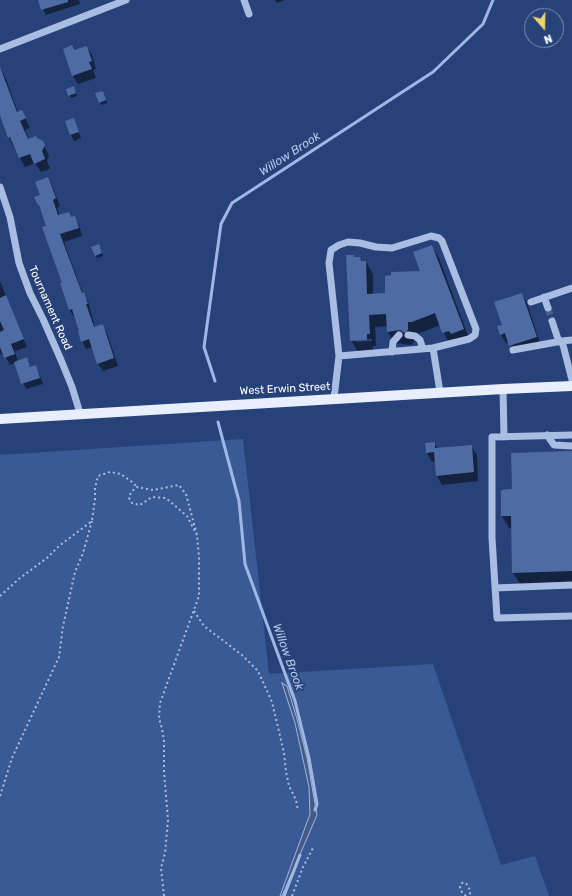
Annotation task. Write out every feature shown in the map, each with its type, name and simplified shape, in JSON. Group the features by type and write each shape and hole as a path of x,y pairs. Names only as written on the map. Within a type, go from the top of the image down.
{"main road":[{"name":"West Erwin Street","path":"0,419 334,398 572,386"}],"street":[{"path":"0,49 107,3 126,0"},
{"path":"244,0 249,14"},
{"name":"Tournament Road","path":"0,187 10,217 19,264 30,293 61,360 72,387 80,413"},
{"path":"334,398 339,356 329,264 331,250 348,242 392,248 431,236 440,238 476,329 475,335 469,339 432,348 339,356"},
{"path":"531,302 572,288"},
{"path":"544,297 548,308"},
{"path":"552,321 561,342 572,380"},
{"path":"392,352 393,342 399,335"},
{"path":"408,335 415,336 420,340 423,349"},
{"path":"513,350 572,340"},
{"path":"432,348 440,392"},
{"path":"503,389 504,437"},
{"path":"547,435 554,445 572,446"},
{"path":"572,435 492,437 492,538 497,618 572,616"},
{"path":"495,588 572,585"}],"path":[{"path":"0,796 12,758 59,657 63,626 75,572 83,553 92,521 95,499 94,488 98,476 110,472 121,474 137,487 153,490 179,485 186,494 197,535 199,557 199,596 160,703 159,718 164,740 164,771 168,820 166,853 161,868 164,896"},
{"path":"137,487 131,492 129,498 132,503 140,505 152,497 166,498 187,516 197,535"},
{"path":"0,596 20,578 47,558 59,546 92,521"},
{"path":"194,611 204,626 242,655 258,672 272,702 284,753 289,786 296,800 298,811"},
{"path":"292,896 312,848"},
{"path":"466,896 461,891 460,887 462,883 466,883 470,890 470,896"}],"shaded area":[{"path":"243,439 269,674 433,664 501,865 535,856 549,896 0,896 0,455"},
{"path":"282,683 287,686 297,719 307,758 317,815 282,896 280,896 310,814 309,787 295,723"}],"building":[{"path":"38,0 68,0 68,2 41,10"},
{"path":"72,45 74,50 87,46 92,61 89,62 92,69 72,76 63,49"},
{"path":"0,67 17,112 22,110 26,118 20,121 28,139 36,136 43,141 45,145 42,151 45,159 34,164 30,154 19,158 10,137 8,138 0,115"},
{"path":"74,86 76,93 68,96 66,89"},
{"path":"103,91 106,100 99,103 95,93"},
{"path":"74,118 79,132 70,135 65,121"},
{"path":"48,177 56,198 53,200 58,215 69,212 71,217 75,216 79,228 60,234 82,293 84,292 88,304 86,304 94,327 103,324 114,358 97,364 89,339 81,342 72,309 69,310 60,283 62,283 42,227 46,226 39,205 34,197 40,195 35,182"},
{"path":"99,244 102,253 95,256 91,247"},
{"path":"432,245 464,329 451,334 449,331 442,333 435,313 412,322 408,322 408,330 404,333 400,330 387,332 386,314 369,315 370,334 367,334 367,340 350,341 346,255 354,255 354,257 360,257 361,261 366,261 367,294 385,293 385,276 391,275 391,272 420,271 413,252"},
{"path":"522,293 537,337 509,346 505,333 500,335 497,326 502,325 494,302"},
{"path":"6,295 24,339 11,344 15,354 4,358 0,347 0,332 4,330 0,321 0,298"},
{"path":"27,357 30,367 36,365 40,378 21,384 14,362"},
{"path":"435,442 435,448 472,445 474,472 436,476 434,452 426,453 425,443"},
{"path":"572,451 572,571 512,573 511,516 501,516 501,490 512,489 511,453"}],"waterway":[{"name":"Willow Brook","path":"215,381 204,347 221,224 232,203 433,72 483,24 493,0"},
{"name":"Willow Brook","path":"218,422 239,501 245,564 295,701 309,758 317,804 315,810"},
{"name":"Willow Brook","path":"284,896 300,855"}],"tunnel":[{"path":"548,308 552,321"}]}
